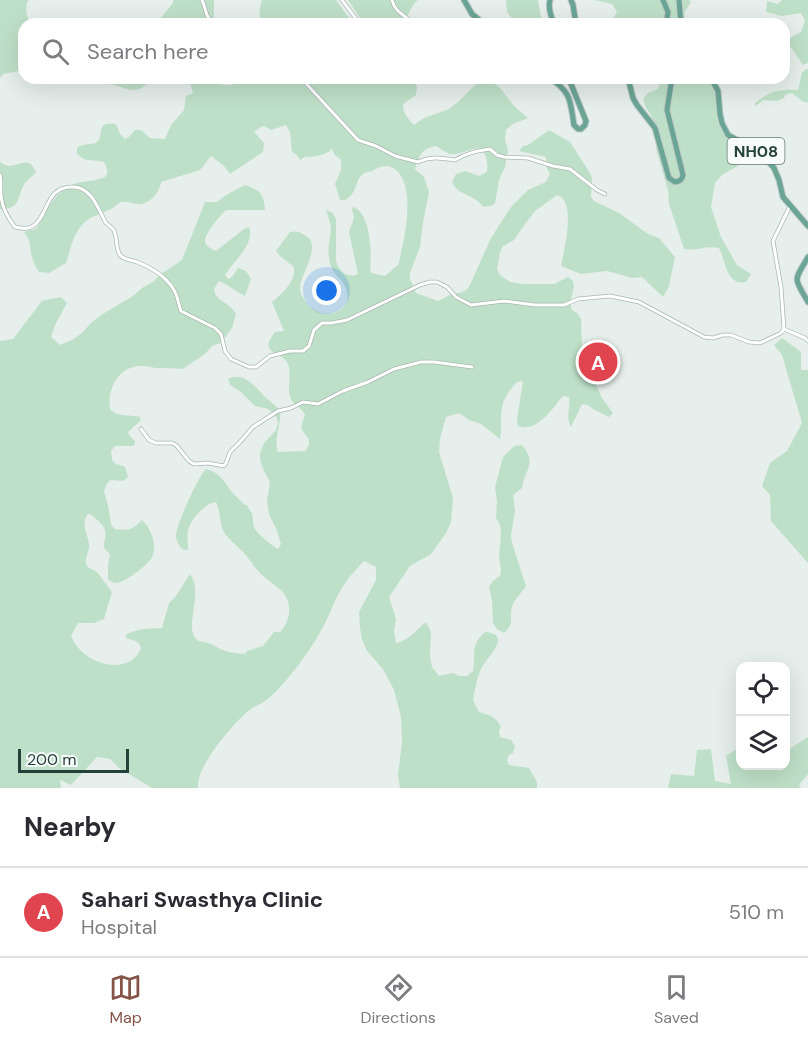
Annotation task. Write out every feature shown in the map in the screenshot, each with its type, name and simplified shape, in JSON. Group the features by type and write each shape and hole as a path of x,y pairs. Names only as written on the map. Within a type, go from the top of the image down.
{"main road":[{"path":"464,0 477,18"},
{"path":"550,0 552,18"},
{"path":"571,0 575,18"},
{"path":"663,0 668,12 667,18"},
{"path":"679,0 680,18"},
{"path":"558,84 566,92 572,108 574,125 581,129 586,121 571,84"},
{"path":"630,84 637,105 655,128 669,178 679,182 683,175 667,110 671,84"},
{"name":"NH08","path":"714,84 718,91 724,130 728,135 761,153 774,168 783,197 808,225"},
{"path":"808,257 796,279 808,302"}],"street":[{"path":"202,0 208,18"},
{"path":"342,0 356,18"},
{"path":"392,0 395,9 408,18"},
{"path":"307,84 358,140 395,156 418,162 426,158 439,157 455,160 472,152 490,149 504,157 528,158 570,169 605,194"},
{"path":"0,174 4,210 15,227 33,226 53,194 63,188 75,187 86,191 102,211 107,225 114,230 119,255 124,259 146,266 165,278 175,292 180,311 215,328 221,334 225,351 231,359 249,367 256,367 270,356 290,351 303,351 309,346 314,330 322,323 347,320 395,296 430,282 437,282 447,287 456,297 471,305 504,301 535,305 564,305 578,299 610,297 639,302 704,337 731,335 749,342 760,343 781,333 784,329 781,287 773,242 790,205"},
{"path":"784,329 808,341"},
{"path":"141,429 149,440 176,445 194,464 208,463 222,466 226,463 230,452 253,427 278,411 303,402 318,404 394,369 421,362 472,367"}],"green space":[{"path":"0,0 29,0 26,12 28,18 18,18 18,71 3,74 0,78"},
{"path":"173,0 214,0 214,18 161,18"},
{"path":"262,0 336,0 349,18 260,18"},
{"path":"348,0 418,0 407,18 360,18"},
{"path":"506,0 538,0 542,18 512,18 507,12"},
{"path":"594,0 689,0 691,2 684,13 685,18 614,18 617,12 612,4"},
{"path":"782,0 808,0 808,63 803,65 790,46 790,38 801,32 805,21 801,13 782,16 766,12 767,1 778,4"},
{"path":"808,69 808,103 792,93 777,101 763,100 755,106 755,103 770,93 798,90 802,73"},
{"path":"110,84 147,84 138,90"},
{"path":"191,84 416,84 416,95 403,104 406,116 414,125 424,118 449,109 475,85 495,84 500,88 514,106 528,118 513,124 506,130 505,139 508,150 495,203 483,207 476,200 458,190 452,182 456,174 465,171 479,176 487,172 487,159 480,148 453,154 436,146 422,153 415,169 424,177 429,192 420,247 410,279 416,293 438,301 452,294 463,292 469,287 491,238 511,207 528,190 546,182 550,174 546,157 519,151 523,146 549,130 570,142 590,173 591,197 594,201 619,213 648,234 659,238 675,257 669,286 663,297 642,277 633,278 607,271 581,274 561,266 568,216 563,199 557,195 535,211 514,240 503,246 497,270 510,282 554,284 568,277 573,281 570,304 572,310 581,319 585,367 590,371 602,398 613,413 609,417 582,404 571,427 568,420 569,397 563,396 538,423 532,426 518,426 523,381 517,382 504,401 501,412 500,439 481,424 459,413 446,417 439,452 453,498 451,522 431,554 410,566 389,597 396,619 394,631 396,643 409,637 426,622 431,632 432,667 439,676 452,673 467,676 473,671 475,645 480,637 485,632 497,637 496,646 480,671 473,700 479,712 497,720 501,727 500,737 511,740 515,746 507,760 509,765 529,768 537,782 537,788 400,788 398,775 402,742 401,717 394,690 383,669 367,651 360,628 359,612 376,580 376,567 364,561 350,576 320,632 293,672 278,690 240,718 224,736 202,770 198,788 152,788 119,768 110,759 97,757 71,785 60,780 61,788 0,788 0,341 13,339 42,301 61,297 67,303 51,337 60,345 72,340 101,315 133,296 182,260 205,202 217,202 245,185 260,193 264,200 265,210 226,210 213,225 205,241 216,251 249,227 249,240 243,252 225,275 228,279 238,268 246,271 251,279 245,296 219,281 214,289 217,297 236,314 232,328 221,343 212,346 205,354 182,369 143,366 127,369 116,379 113,386 110,409 120,415 140,417 141,420 128,432 135,444 115,446 111,451 112,460 125,467 128,477 123,481 110,480 106,485 104,491 111,525 115,529 127,530 142,520 151,533 154,550 151,559 140,569 124,581 112,582 108,579 110,554 104,545 105,530 94,517 87,515 84,524 89,544 87,564 89,568 97,572 112,592 104,619 94,623 78,623 71,636 77,647 100,663 116,665 131,661 141,648 138,642 126,638 126,635 139,630 162,628 169,603 190,574 195,591 192,621 194,636 199,641 223,650 245,654 247,651 263,646 274,632 280,632 284,628 289,611 285,595 259,572 225,534 216,502 204,507 192,521 188,530 188,550 182,549 176,536 188,501 206,469 218,475 234,495 247,505 252,514 254,527 260,535 278,549 281,544 269,514 267,501 270,482 260,459 264,443 276,430 277,418 268,409 255,406 230,385 228,379 239,377 249,381 280,410 276,442 278,452 305,451 309,445 309,439 302,428 305,415 290,397 288,364 268,345 275,332 284,331 272,302 288,287 294,272 294,267 276,251 290,232 300,232 309,238 312,251 300,290 308,305 314,310 328,314 335,313 345,306 347,292 330,264 328,249 331,228 326,210 333,213 336,219 336,261 344,273 358,274 349,232 354,218 353,207 361,213 368,229 371,273 385,276 399,262 407,212 405,186 401,175 393,168 382,166 361,176 351,196 340,200 335,184 341,170 341,160 331,148 322,155 300,160 292,152 290,132 286,125 271,130 264,126 254,132 264,143 263,152 230,174 211,156 200,170 161,182 157,193 145,203 120,203 88,219 76,233 66,263 49,273 39,272 24,232 36,229 52,201 63,190 77,183 105,177 107,173 104,162 83,158 77,153 77,148 97,142 102,127 109,124 116,124 125,139 135,130 141,130 150,138 165,139 171,125 184,110 186,96 193,93"},
{"path":"660,84 719,84 724,122 732,134 747,148 737,151 738,166 722,175 715,183 711,207 721,237 737,265 751,274 746,282 734,280 719,248 684,249 669,204 651,115 643,99 648,93 658,89"},
{"path":"0,162 10,166 27,163 36,172 25,183 15,204 12,207 0,209"},
{"path":"782,338 801,352 801,370 808,370 808,563 771,521 770,495 762,486 770,463 787,451 802,423 782,355 774,345"},
{"path":"522,445 530,462 522,488 513,495 515,511 511,535 526,586 513,604 511,624 504,633 493,623 489,586 500,576 501,571 499,556 501,533 496,518 495,487 503,457 514,446"},
{"path":"808,737 808,774 799,785 801,788 668,788 671,774 694,776 697,750 711,749 715,781 731,784 726,756 736,750 736,770 790,770 790,748"}],"place":[{"name":"Sahari Swasthya Clinic","path":"598,362"}]}
